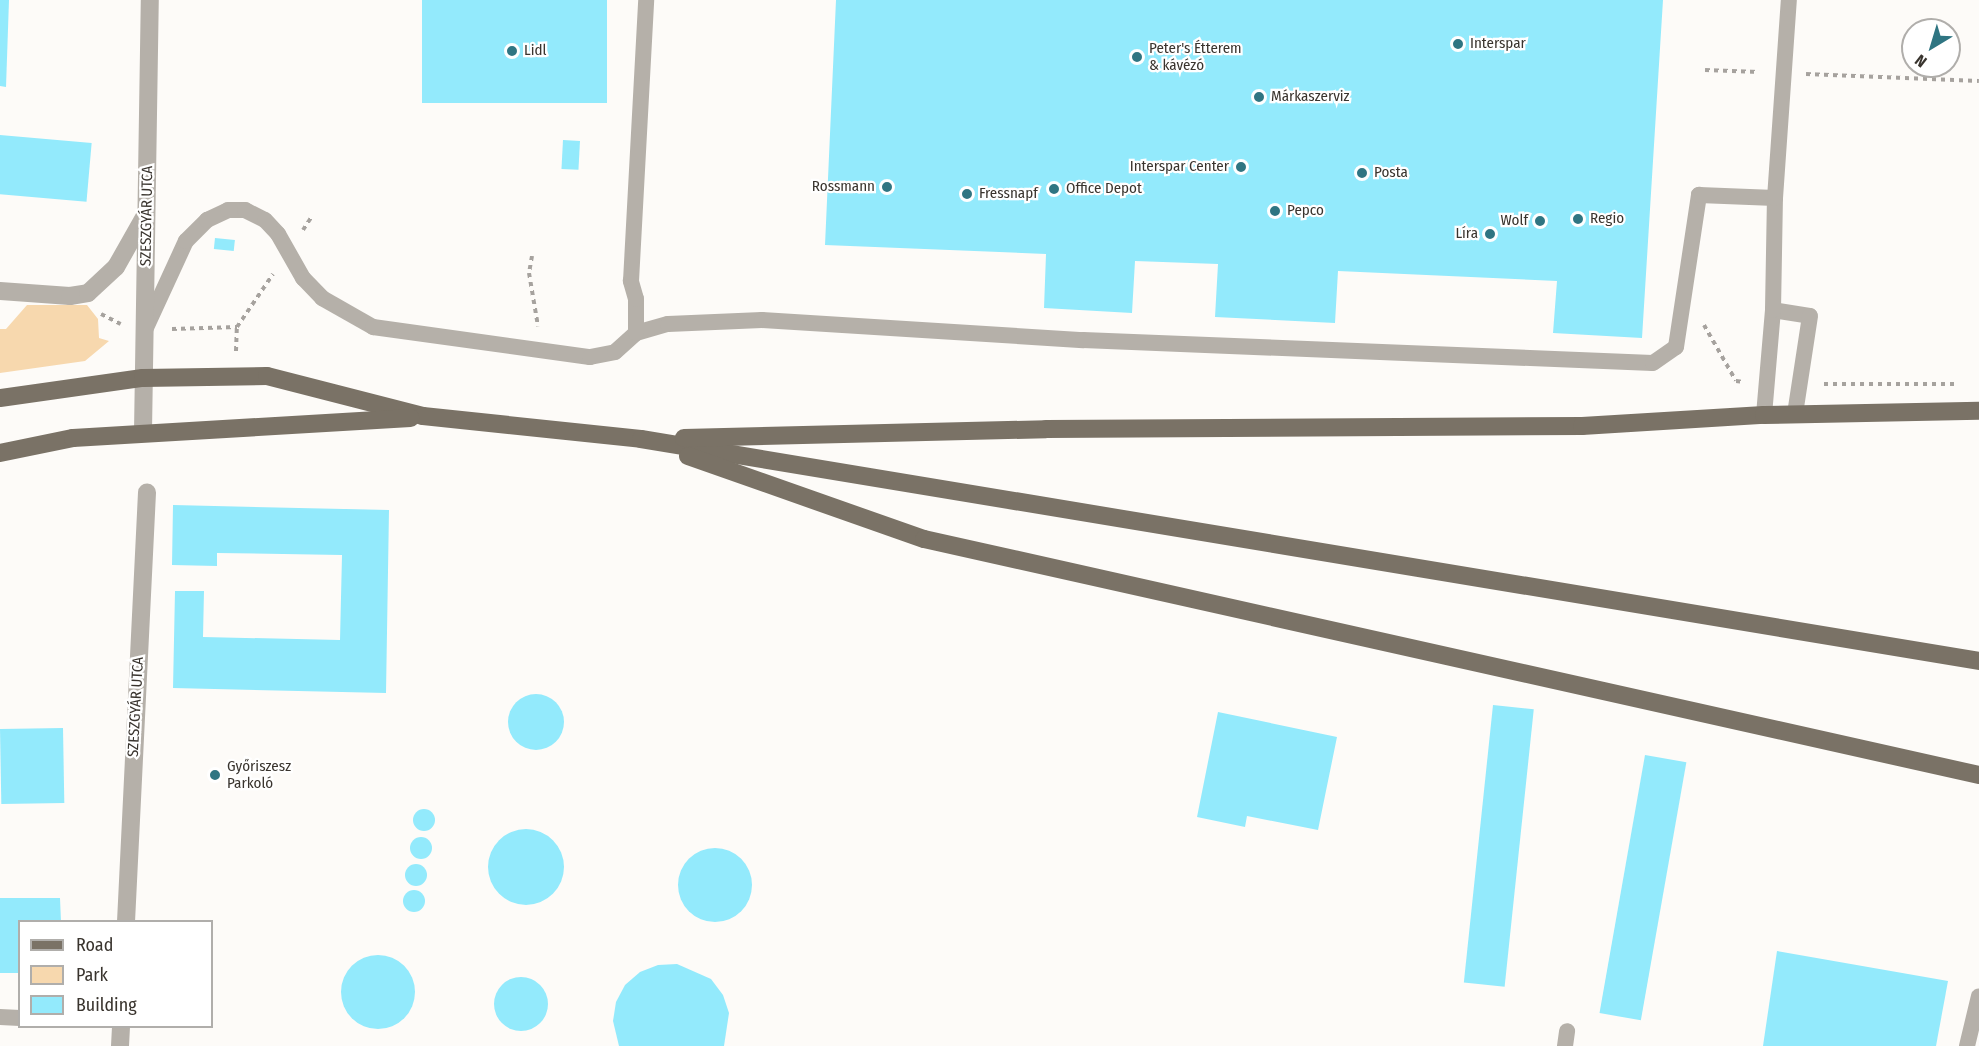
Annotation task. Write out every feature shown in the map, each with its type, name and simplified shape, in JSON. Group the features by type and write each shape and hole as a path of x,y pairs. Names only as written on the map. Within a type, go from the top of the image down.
{"main road":[{"path":"0,398 143,378 267,376 423,417 641,439 1979,661"},
{"path":"641,439 1046,429 1582,426 1764,414 1979,411"},
{"path":"0,453 73,438 143,432 314,426 423,417"},
{"path":"641,439 924,539 1979,775"}],"street":[{"name":"SZESZGYÁR UTCA","path":"143,432 150,0"},
{"path":"0,291 45,295 88,292 116,267 146,213"},
{"name":"SZESZGYÁR UTCA","path":"126,920 147,492"},
{"path":"120,1046 121,1028"}],"lane":[{"path":"636,333 636,299 631,281 646,0"},
{"path":"1764,414 1773,310 1775,198 1789,0"},
{"path":"145,330 186,241 207,220 228,210 245,210 265,220 303,278 322,298 373,327 590,357 615,352 636,333 668,324 762,320 1095,340 1653,363 1676,347 1699,195 1775,198"},
{"path":"1773,310 1810,316 1795,414"},
{"path":"1967,1046 1979,996"},
{"path":"0,1017 18,1018"}],"path":[{"path":"1705,70 1979,81"},
{"path":"234,375 237,327 312,216"},
{"path":"532,256 529,273 542,351"},
{"path":"88,292 106,320 145,330 237,327"}],"green space":[{"path":"27,305 87,305 98,319 99,338 109,341 85,361 0,373 0,329 6,329"}],"building":[{"path":"0,0 9,0 6,87 0,86"},
{"name":"Lidl","path":"422,0 607,0 607,103 422,103"},
{"name":"Interspar Center","path":"836,0 1663,0 1642,338 1553,333 1557,281 1338,271 1335,323 1215,317 1218,264 1135,261 1132,313 1044,308 1046,254 825,245"},
{"path":"0,135 92,143 87,202 0,194"},
{"path":"563,140 580,141 578,170 561,169"},
{"path":"215,238 235,240 234,251 214,249"},
{"path":"173,505 389,510 386,693 173,688 175,591 204,591 203,637 340,640 342,555 217,553 217,566 172,565"},
{"path":"530,694 542,694 552,698 560,706 564,722 560,738 552,746 542,750 530,750 520,746 512,738 508,728 508,716 512,706 520,698"},
{"path":"1493,705 1534,709 1505,987 1464,982"},
{"path":"1218,712 1337,737 1318,830 1247,816 1245,827 1197,817"},
{"path":"63,728 64,803 1,804 0,729"},
{"path":"1645,755 1686,762 1641,1020 1600,1013"},
{"path":"424,809 432,812 435,820 432,828 424,831 416,828 413,820 416,812"},
{"path":"526,829 540,832 553,840 561,853 564,867 561,881 553,894 540,902 526,905 512,902 499,894 491,881 488,867 491,853 499,840 512,832"},
{"path":"421,837 429,840 432,848 429,856 421,859 413,856 410,848 413,840"},
{"path":"708,848 722,848 736,854 746,864 752,878 752,892 746,906 736,916 722,922 708,922 694,916 684,906 678,892 678,878 684,864 694,854"},
{"path":"416,864 424,867 427,875 424,883 416,886 408,883 405,875 408,867"},
{"path":"414,890 422,893 425,901 422,909 414,912 406,909 403,901 406,893"},
{"path":"0,898 60,898 61,920 18,920 18,973 0,973"},
{"path":"1777,951 1948,981 1936,1046 1763,1046"},
{"path":"378,955 399,961 409,971 415,992 409,1013 399,1023 378,1029 357,1023 347,1013 341,992 347,971 357,961"},
{"path":"677,964 711,979 723,995 729,1013 724,1046 619,1046 613,1021 616,1002 625,985 640,972 658,965"},
{"path":"521,977 531,979 540,985 546,994 548,1004 546,1014 540,1023 531,1029 521,1031 511,1029 502,1023 496,1014 494,1004 496,994 502,985 511,979"}],"place":[{"name":"Interspar","path":"1458,44"},
{"name":"Lidl","path":"512,51"},
{"name":"Peter's Étterem & kávézó","path":"1137,57"},
{"name":"Márkaszerviz","path":"1259,97"},
{"name":"Interspar Center","path":"1241,167"},
{"name":"Posta","path":"1362,173"},
{"name":"Rossmann","path":"887,187"},
{"name":"Office Depot","path":"1054,189"},
{"name":"Fressnapf","path":"967,194"},
{"name":"Pepco","path":"1275,211"},
{"name":"Regio","path":"1578,219"},
{"name":"Wolf","path":"1540,221"},
{"name":"Líra","path":"1490,234"},
{"name":"Győriszesz Parkoló","path":"215,775"}]}
